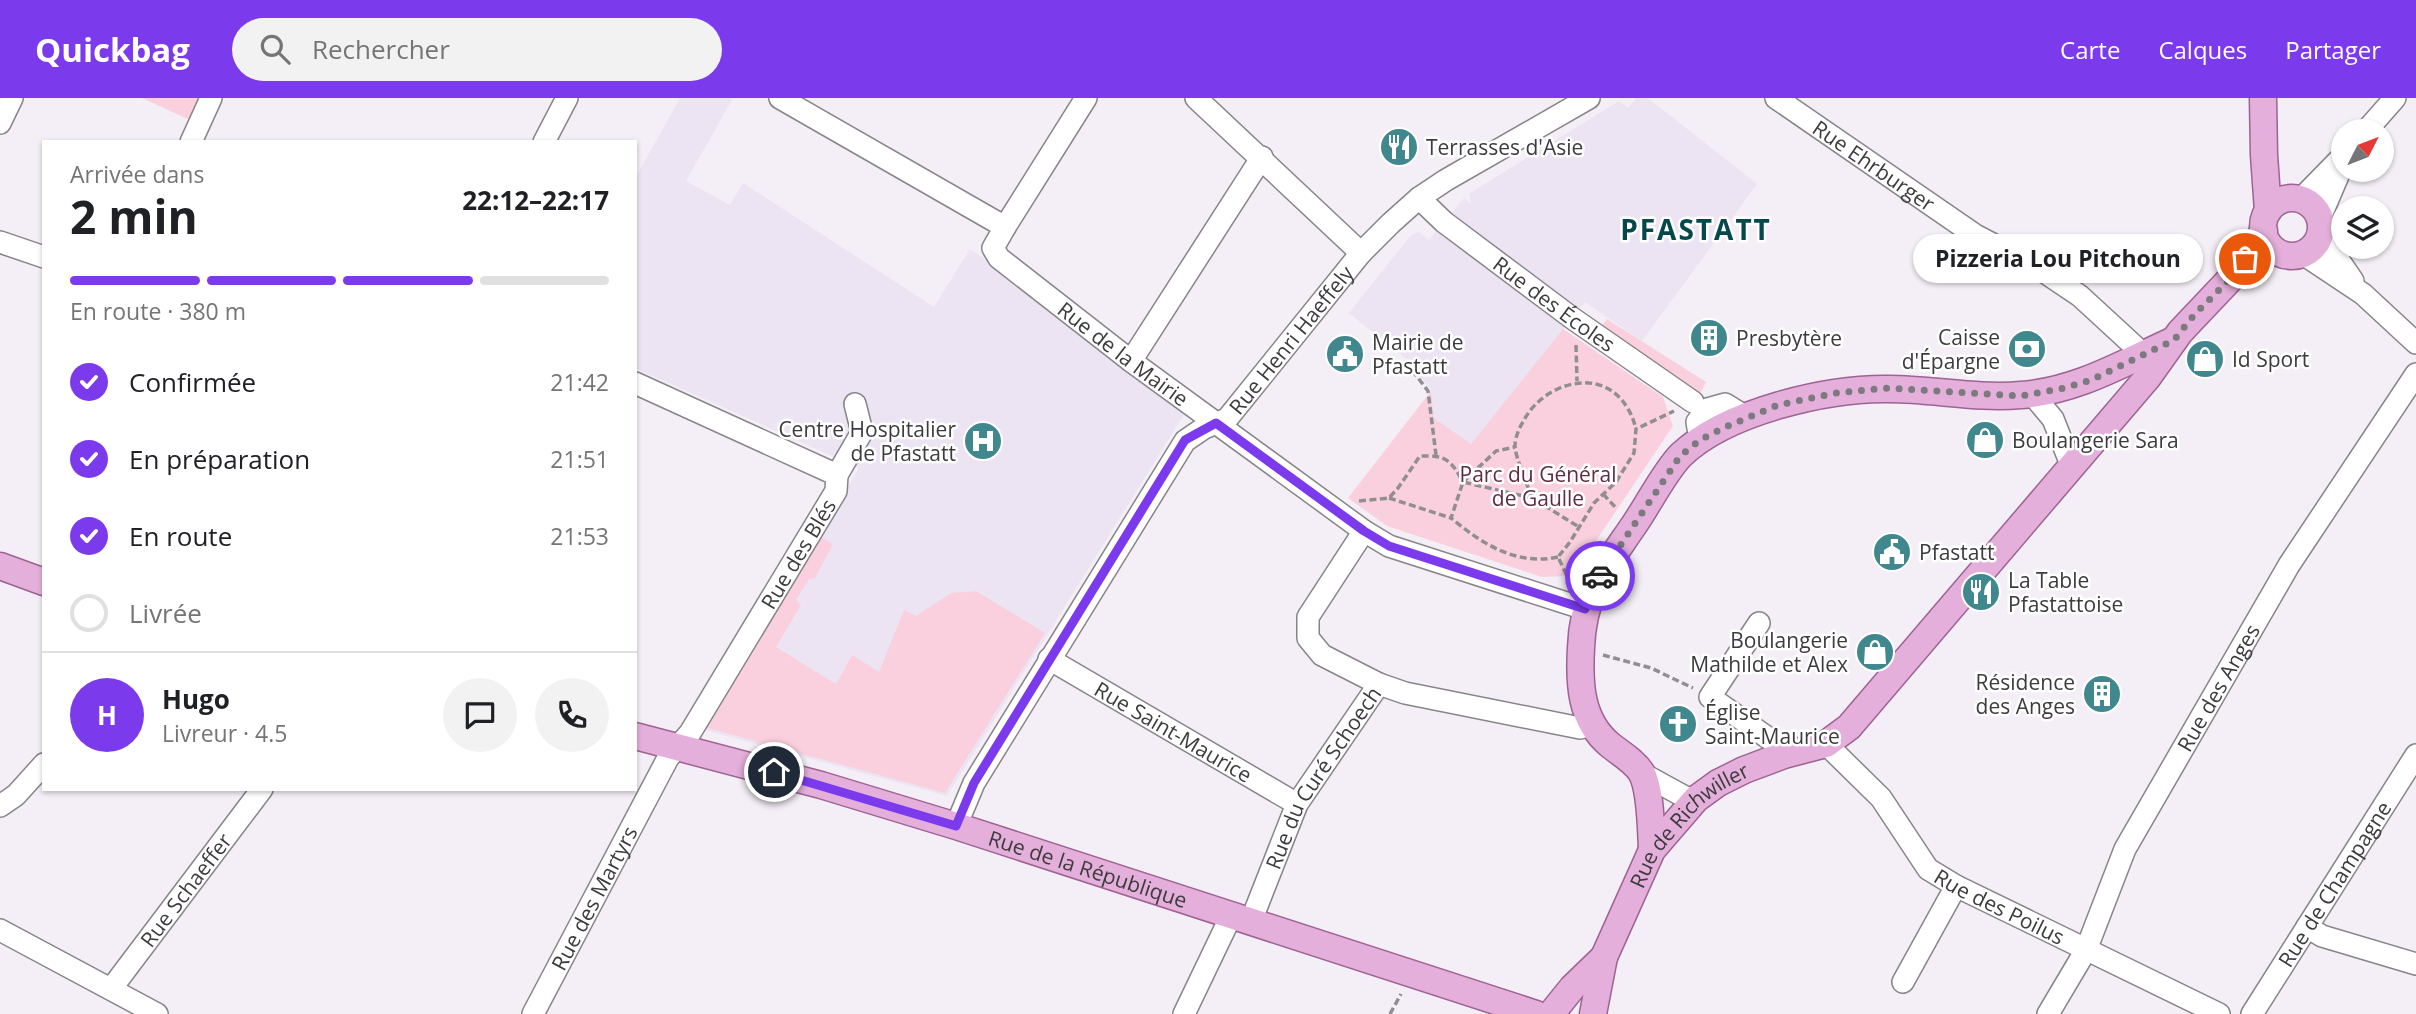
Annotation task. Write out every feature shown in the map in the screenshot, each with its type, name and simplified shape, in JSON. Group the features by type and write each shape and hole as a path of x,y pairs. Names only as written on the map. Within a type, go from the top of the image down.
{"main road":[{"path":"2264,110 2296,199"},
{"path":"2264,110 2266,221 2273,249 2292,254 2317,243 2320,226 2315,210 2296,199 2283,200 2266,221"},
{"name":"Rue de Richwiller","path":"1593,1014 1604,957 1652,850 1696,799 1718,783 1784,755 1826,744 1849,727 2163,359 2194,315 2234,275 2266,221"},
{"name":"Rue de Richwiller","path":"2234,275 2292,254"},
{"path":"1652,850 1650,813 1643,774 1591,725 1582,697 1581,648 1585,609 1595,583 1680,456 1700,440 1746,417 1778,405 1836,393 1888,388 2000,395 2032,394 2091,380 2174,340"},
{"path":"0,566 42,581"},
{"name":"Rue de la République","path":"637,736 679,746 956,826 1536,1014"},
{"name":"Rue de Richwiller","path":"1551,1014 1572,988 1604,957"}],"street":[{"path":"0,123 12,98"},
{"path":"192,140 211,98"},
{"path":"545,140 567,98"},
{"path":"780,98 1005,227 1086,98"},
{"path":"1196,98 1361,253"},
{"name":"Rue Henri Haeffely","path":"956,826 974,783 1185,440 1227,419 1361,253 1419,198 1562,105 1589,98"},
{"name":"Rue Ehrburger","path":"1776,98 1975,235 2040,269 2080,296 2143,354"},
{"path":"2377,119 2395,98"},
{"path":"1130,361 1262,158"},
{"path":"2296,199 2331,167"},
{"path":"2336,182 2320,226 2363,294"},
{"name":"Rue des Écoles","path":"1419,198 1444,222 1583,326 1690,400"},
{"name":"Rue de la Mairie","path":"1005,227 993,248 999,258 1130,361 1364,531 1389,546 1585,609"},
{"path":"0,242 42,256"},
{"path":"2292,254 2363,294 2416,342"},
{"name":"Rue des Anges","path":"2048,1014 2086,950 2124,849 2288,565 2416,374"},
{"name":"Rue des Blés","path":"637,384 837,475 836,491 690,733 679,746"},
{"path":"2032,394 2053,419 2072,467"},
{"path":"837,475 862,432 855,404"},
{"path":"1364,531 1308,617 1308,638 1322,655 1379,684"},
{"path":"1759,623 1710,697 1778,746 1784,755"},
{"name":"Rue Saint-Maurice","path":"1049,659 1297,804"},
{"name":"Rue du Curé Schoech","path":"1184,1014 1241,918 1297,804 1379,684 1405,693 1580,728 1591,725"},
{"name":"Rue des Poilus","path":"1826,744 1881,797 1928,869 1956,886 2219,1014"},
{"name":"Rue des Martyrs","path":"533,1014 668,758 679,746"},
{"name":"Rue de Champagne","path":"2252,1014 2416,755"},
{"path":"0,806 16,795 42,766"},
{"path":"1643,774 1685,797 1696,799"},
{"name":"Rue Schaeffer","path":"111,989 260,791"},
{"path":"1903,982 1956,886"},
{"path":"2307,926 2322,936 2416,964"},
{"path":"0,930 158,1014"}],"path":[{"path":"1577,381 1576,339 1583,326"},
{"path":"1394,362 1409,366 1428,391 1436,455"},
{"path":"1336,510 1354,502 1389,498 1451,519 1475,538 1504,552 1542,561 1558,557 1594,503 1616,482 1634,453 1636,429 1628,407 1614,393 1596,384 1577,381 1557,388 1536,402 1521,423 1515,447 1532,498"},
{"path":"1636,429 1672,414 1690,400"},
{"path":"1451,519 1463,482 1496,451 1515,447"},
{"path":"1389,498 1420,456 1436,455 1452,463 1463,482 1532,498 1579,527"},
{"path":"1558,557 1567,576 1595,583"},
{"path":"1581,648 1651,668 1710,697"}],"shaded area":[{"name":"Centre Hospitalier de Pfastatt","path":"680,98 733,98 686,181 730,205 743,183 934,307 970,249 1003,271 1185,413 947,796 701,729 859,468 637,369 637,175"},
{"path":"1636,98 1648,98 1757,184 1642,341 1585,302 1471,445 1434,418 1431,391 1409,361 1349,313 1411,235 1419,232 1429,240 1464,198 1470,203 1470,193 1619,101 1628,108"}],"green space":[{"path":"142,98 202,98 192,121"},
{"path":"1607,319 1706,382 1701,392 1698,393 1603,331 1603,324"},
{"name":"Parc du Général de Gaulle","path":"1563,329 1663,397 1673,426 1586,556 1567,576 1542,577 1387,526 1348,498 1431,391 1434,418 1471,444"},
{"path":"819,536 833,544 815,578 809,579 796,600 801,605 776,647 836,684 852,655 879,672 904,610 916,616 951,593 976,591 1045,633 945,793 704,727"}],"way so far":[{"path":"1600,576 1680,456 1700,440 1723,428 1778,405 1836,393 1888,388 2020,396 2091,380 2174,340 2194,315 2234,275 2245,259"}],"place":[{"name":"Terrasses d'Asie","path":"1399,147"},
{"name":"Pizzeria Lou Pitchoun","path":"2245,259"},
{"name":"Presbytère","path":"1709,338"},
{"name":"Caisse d'Épargne","path":"2027,349"},
{"name":"Mairie de Pfastatt","path":"1345,354"},
{"name":"Id Sport","path":"2205,359"},
{"name":"Boulangerie Sara","path":"1985,440"},
{"name":"Centre Hospitalier de Pfastatt","path":"983,441"},
{"name":"Pfastatt","path":"1892,552"},
{"name":"La Table Pfastattoise","path":"1981,592"},
{"name":"Boulangerie Mathilde et Alex","path":"1875,652"},
{"name":"Résidence des Anges","path":"2102,694"},
{"name":"Église Saint-Maurice","path":"1678,724"}],"district":[{"name":"PFASTATT","path":"1696,229"}],"route":[{"path":"774,772 956,826 974,783 1185,440 1216,423 1364,531 1389,546 1585,609 1600,576"}]}
